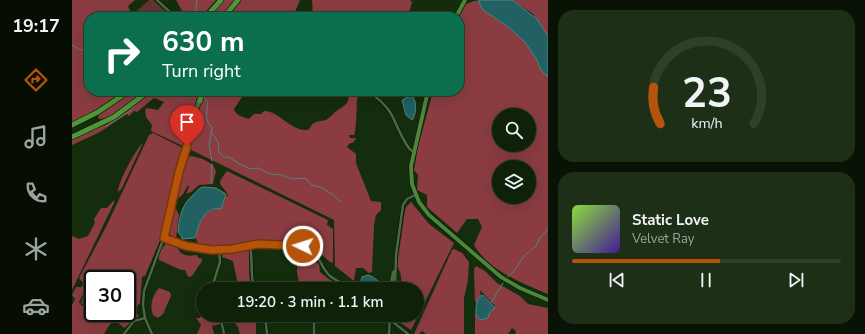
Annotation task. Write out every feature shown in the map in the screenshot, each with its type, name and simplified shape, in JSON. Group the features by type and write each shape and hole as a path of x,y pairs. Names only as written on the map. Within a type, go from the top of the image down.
{"highway":[{"path":"210,12 221,0"},
{"path":"228,12 238,0"},
{"path":"72,126 98,112 122,96"},
{"path":"72,137 114,116 142,96"},
{"path":"199,100 200,96"}],"main road":[{"path":"459,12 465,0"},
{"path":"427,96 414,152 411,176 415,195 429,215 494,272 514,285 548,300"}],"street":[{"path":"157,0 170,12"},
{"path":"376,96 386,106 394,118 408,148 414,152"},
{"path":"152,334 145,318 143,302 144,288 164,238 183,157 199,100"},
{"path":"395,282 396,255 403,205 407,199 415,195"},
{"path":"164,238 192,247 219,250 250,245 295,244 307,247 316,254 328,274 340,282"},
{"path":"250,245 252,257 251,276 252,282"},
{"path":"214,282 220,262 219,250"},
{"path":"392,282 394,260 396,255"},
{"path":"124,334 134,321 145,318"},
{"path":"221,322 224,334"},
{"path":"266,322 267,334"},
{"path":"314,322 314,334"},
{"path":"389,334 390,322"},
{"path":"394,322 408,334"}],"shaded area":[{"path":"72,0 135,0 128,6 129,12 84,12 84,96 117,96 93,112 72,123"},
{"path":"149,0 153,0 165,11 164,12 136,12"},
{"path":"176,0 216,0 205,12 181,12"},
{"path":"222,0 235,0 224,12 211,12"},
{"path":"241,0 300,0 295,12 231,12"},
{"path":"312,0 410,0 412,2 409,12 313,12"},
{"path":"512,0 548,0 548,36 533,14"},
{"path":"479,1 483,10 507,26 524,41 537,60 541,70 548,77 548,294 507,275 488,262 480,254 474,245 482,227 478,219 467,219 457,233 427,207 427,195 417,190 418,175 414,170 418,147 432,96 464,96 464,12 462,12 466,4"},
{"path":"125,96 198,96 185,147 151,131 152,125 146,117 145,110 147,108 158,110 164,102 154,98 137,112 134,111 129,116 127,114 100,132 72,145 72,137 108,124 114,117 100,119 98,118 99,115"},
{"path":"201,96 243,96 234,109 242,117 249,119 254,114 261,114 264,111 269,111 299,129 307,130 315,122 326,120 346,104 349,96 358,96 355,132 354,135 349,135 350,138 356,138 354,142 349,144 347,147 356,154 356,163 371,201 381,202 381,210 376,215 374,225 372,272 369,273 363,268 356,268 354,281 335,266 334,220 189,149 187,146"},
{"path":"153,133 181,147 182,151 164,231 145,276 142,277 140,303 136,308 136,270 84,270 84,284 79,278 106,227 149,135"},
{"path":"143,143 122,188 118,192 120,182 128,166"},
{"path":"192,156 203,159 213,165 216,171 213,184 199,185 191,192 186,194 189,187 188,185 179,198 177,196 185,161 187,157"},
{"path":"227,171 328,220 327,225 333,229 333,263 321,254 321,248 296,241 265,240 225,246 198,244 196,239 202,218 210,211 221,209 225,197 228,195 220,184"},
{"path":"114,200 114,203 72,290 72,236 79,239 88,236 95,223 94,219 101,208 107,208"},
{"path":"411,202 429,224 454,243 424,304 424,282 401,282 400,271 397,266 406,207"},
{"path":"175,207 179,215 176,238 174,239 169,233"},
{"path":"169,243 177,247 184,255 196,255 200,259 202,258 202,261 192,276 189,277 185,270 181,270 159,260 161,249"},
{"path":"245,248 249,250 250,282 238,282 233,261 222,257 222,253 225,251"},
{"path":"294,248 306,251 309,258 319,264 320,272 330,280 335,282 299,282 297,272 298,251"},
{"path":"454,249 462,253 469,262 468,280 464,298 464,334 426,334 422,331 419,334 414,334 419,322 424,322 424,312 452,250"},
{"path":"476,266 485,271 497,283 520,296 528,304 548,308 548,334 515,334 516,331 512,328 508,334 475,334 475,314 488,318 495,306 480,290 481,296 476,303 475,301 474,269"},
{"path":"84,284 84,292 79,302 84,306 84,322 111,322 104,334 72,334 72,305 75,299 72,295 76,287 81,287"},
{"path":"159,288 170,292 171,296 163,314 158,318 153,315 151,308 153,297"},
{"path":"84,295 84,305 80,303"},
{"path":"117,322 132,322 124,328"},
{"path":"199,322 220,322 220,324 212,326 214,334 197,334 201,325"},
{"path":"234,322 258,322 256,323 256,334 240,334 238,327"},
{"path":"399,322 415,322 411,330"}],"water":[{"path":"478,0 512,0 537,19 548,36 548,77 541,70 537,60 524,41 507,26 483,10"},
{"path":"410,96 413,97 415,105 415,112 412,120 406,115 402,100"},
{"path":"203,187 216,188 226,194 221,209 210,210 206,213 198,227 195,238 182,239 178,232 179,222 184,207 189,199"},
{"path":"368,275 378,281 362,282 362,277"},
{"path":"483,295 495,308 490,312 488,318 481,320 476,316 476,307 477,301"}],"waterway":[{"path":"195,12 197,0"},
{"path":"72,45 80,50 84,50"},
{"path":"204,97 208,103 207,120 212,128 209,145 212,161"},
{"path":"106,126 134,107"},
{"path":"211,132 218,142 219,153 224,157 229,157 239,164 251,169 258,168 270,174 282,175 292,179 305,178 312,185 320,187 332,194 341,202"},
{"path":"211,183 212,164"},
{"path":"531,250 536,246 540,238 548,229"},
{"path":"507,277 514,271 525,255 529,252"},
{"path":"491,303 503,283"}],"route":[{"path":"187,146 179,172 164,238 186,246 212,250 232,249 254,244 295,244 303,246"}]}
